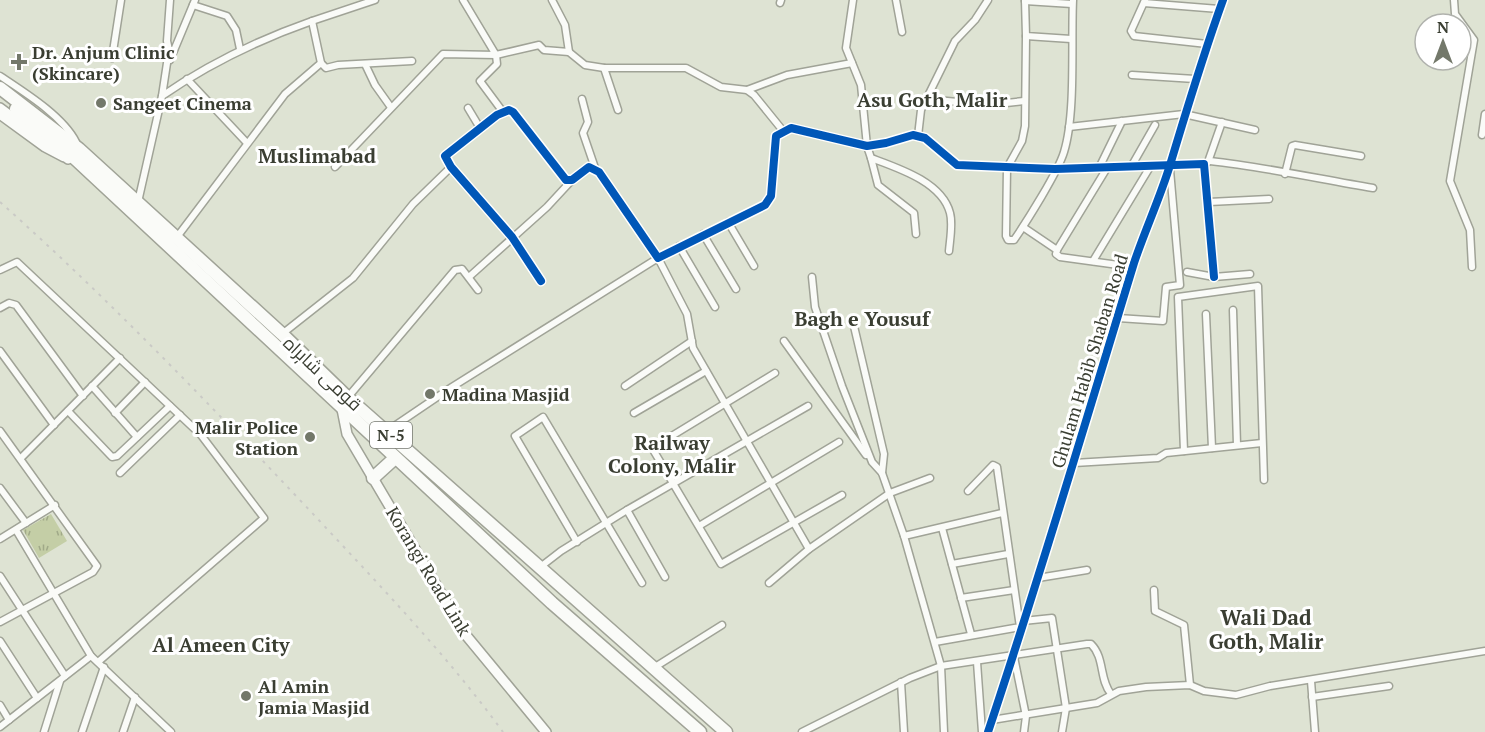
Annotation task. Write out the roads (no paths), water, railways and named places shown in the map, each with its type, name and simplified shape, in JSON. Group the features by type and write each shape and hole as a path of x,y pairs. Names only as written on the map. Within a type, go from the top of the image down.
{"highway":[{"name":"قومی شاہراہ","path":"0,88 57,136 88,171 343,402 387,431 539,568 656,667 726,732"},
{"name":"قومی شاہراہ","path":"0,98 79,149 177,237 282,334 395,458 552,603 700,732"},
{"path":"373,478 395,458"}],"main road":[{"path":"0,108 69,160 88,171"},
{"name":"Korangi Road Link","path":"343,402 347,434 465,634 546,732"}],"street":[{"path":"112,58 121,0"},
{"path":"138,202 162,96 167,63 170,0"},
{"path":"162,96 240,49 375,0"},
{"path":"463,0 496,55 497,64 480,81 503,112"},
{"path":"552,0 565,25 569,52"},
{"path":"853,0 846,48 861,85 867,146 878,185 914,213 916,234"},
{"path":"896,0 902,32"},
{"path":"918,136 921,110 954,41 975,21 988,0"},
{"name":"Ghulam Habib Shaban Road","path":"988,732 1014,656 1133,267 1170,166 1195,79 1223,0"},
{"path":"1455,0 1455,15 1474,40 1450,181 1470,230 1472,267"},
{"path":"1025,1 1072,2 1069,127 1064,154 1023,227 1014,240 1008,240 1006,236 1007,168 1022,141 1025,1"},
{"path":"1207,44 1134,36 1131,31 1145,2 1220,9"},
{"path":"167,63 174,54 194,3 227,16 236,30 240,49"},
{"path":"312,21 321,63 326,68 412,61"},
{"path":"1026,36 1071,39"},
{"path":"335,167 390,106 443,54 496,55 538,45 544,50 569,52 585,64 604,68 686,68 722,87 747,90 787,75 852,63"},
{"path":"177,237 285,94 321,63"},
{"path":"365,64 375,85 390,106"},
{"path":"604,68 618,110"},
{"path":"1132,75 1195,79"},
{"path":"0,76 32,98 72,134 79,149"},
{"path":"188,79 247,143"},
{"path":"747,90 768,110 784,132"},
{"path":"582,99 588,122 583,133 595,168 658,258 687,314 692,341 706,371 809,549"},
{"path":"927,99 988,105 1024,101"},
{"path":"468,108 480,128"},
{"path":"541,281 512,237 451,167 445,156 480,128 508,110 513,112 562,177 572,180"},
{"path":"1069,127 1184,114 1255,130"},
{"path":"1482,135 1485,114"},
{"path":"0,116 51,153 69,160"},
{"path":"1099,168 1122,121"},
{"path":"1214,277 1207,162 1222,122"},
{"path":"1131,167 1155,125"},
{"path":"387,431 452,387 658,258 765,205 771,196 776,136 791,128 820,133 867,146 886,144 913,135 918,136 926,138 957,165 1007,168 1107,168 1207,162 1248,165 1285,174 1373,188"},
{"path":"1285,174 1292,146 1295,145 1361,156"},
{"path":"872,158 928,184 946,203 951,215 949,250"},
{"path":"1118,318 1163,321 1166,287 1180,285 1170,166"},
{"path":"282,334 353,278 413,204 451,167"},
{"path":"470,276 547,207 572,180 589,167 595,168"},
{"path":"1093,261 1150,167"},
{"path":"1107,168 1056,254 1060,257 1133,267"},
{"path":"1209,202 1269,199"},
{"path":"728,222 754,266"},
{"path":"1023,227 1057,250"},
{"path":"703,234 736,289"},
{"path":"679,246 715,307"},
{"path":"0,270 17,262 120,358 201,435 264,518 98,662"},
{"path":"343,402 455,270 462,269 478,290"},
{"path":"1187,272 1214,277 1250,274"},
{"path":"812,277 815,307 842,387 872,462"},
{"path":"1184,451 1178,297 1257,286 1259,288 1264,480"},
{"path":"0,308 9,303 16,305 83,396"},
{"path":"1233,310 1237,445"},
{"path":"1206,314 1212,448"},
{"path":"853,322 884,454 882,473"},
{"path":"625,386 692,341"},
{"path":"784,341 882,473 904,536 941,666 944,732"},
{"path":"0,351 54,425"},
{"path":"21,459 120,358"},
{"path":"634,413 706,371"},
{"path":"775,373 726,405 652,448 721,564 842,495"},
{"path":"115,412 145,382"},
{"path":"92,386 137,437"},
{"path":"68,411 109,457 117,456 170,406"},
{"path":"539,568 607,522 808,406"},
{"path":"120,473 180,415"},
{"path":"577,542 515,436 543,417 642,583"},
{"path":"0,430 97,566 93,572 55,594 0,622"},
{"path":"699,526 839,442"},
{"path":"1074,463 1158,458 1166,453 1262,443"},
{"path":"968,491 995,465 1014,590 1022,624"},
{"path":"769,583 809,549 890,493 930,478"},
{"path":"0,488 26,523"},
{"path":"0,539 55,505"},
{"path":"627,510 665,577"},
{"path":"904,536 1002,513"},
{"path":"942,528 971,634"},
{"path":"16,530 91,656 135,697 163,729 171,732"},
{"path":"951,564 1008,554"},
{"path":"1038,578 1087,570"},
{"path":"0,576 63,678"},
{"path":"961,598 1014,590"},
{"path":"1154,590 1155,610 1184,624 1190,685"},
{"path":"935,642 1052,618 1055,649 1066,708 1062,732"},
{"path":"656,667 722,625"},
{"path":"0,641 37,698"},
{"path":"802,732 902,682 941,666 1091,644 1100,654 1103,676 1111,694"},
{"path":"992,720 1097,703 1111,694 1146,687 1190,685 1203,691 1236,695 1270,686 1485,651"},
{"path":"0,727 91,656"},
{"path":"1014,656 1026,716 1024,732"},
{"path":"977,662 982,732"},
{"path":"82,732 104,667"},
{"path":"44,732 63,678"},
{"path":"1311,681 1315,732"},
{"path":"902,682 904,732"},
{"path":"1312,698 1389,686"},
{"path":"123,732 135,697"},
{"path":"0,705 9,720"}],"railway":[{"path":"0,202 122,316 277,476 412,621 482,703 503,732"}],"place":[{"name":"Dr. Anjum Clinic (Skincare)","path":"19,62"},
{"name":"Sangeet Cinema","path":"101,103"},
{"name":"Madina Masjid","path":"430,394"},
{"name":"Malir Police Station","path":"310,437"},
{"name":"Al Amin Jamia Masjid","path":"246,696"}],"district":[{"name":"Asu Goth, Malir","path":"932,99"},
{"name":"Muslimabad","path":"317,155"},
{"name":"Bagh e Yousuf","path":"862,318"},
{"name":"Railway Colony, Malir","path":"672,454"},
{"name":"Wali Dad Goth, Malir","path":"1266,629"},
{"name":"Al Ameen City","path":"221,644"}]}
